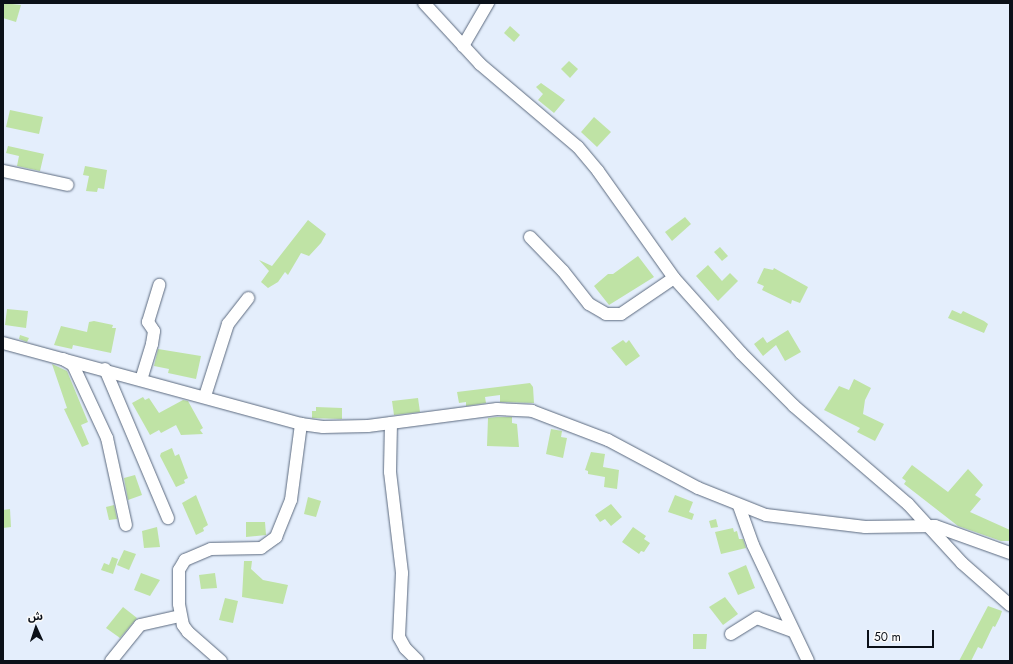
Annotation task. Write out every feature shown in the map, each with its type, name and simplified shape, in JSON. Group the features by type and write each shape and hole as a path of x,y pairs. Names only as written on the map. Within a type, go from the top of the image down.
{"street":[{"path":"424,3 463,46 509,90 578,147 598,171 674,278 740,353 794,406 908,504 962,563 1010,605"},
{"path":"463,46 480,20 488,3"},
{"path":"3,171 68,185"},
{"path":"530,237 563,270 589,304 606,314 621,314 674,278"},
{"path":"141,380 152,344 154,331 148,322 158,285"},
{"path":"205,396 228,324 248,298"},
{"path":"3,343 205,396 301,424 343,428 497,409 532,411 608,440 740,506 786,520 865,527 927,526 951,530 1010,553"},
{"path":"61,357 73,365 107,438 126,525"},
{"path":"105,369 168,518"},
{"path":"391,423 390,472 402,573 400,637 405,648 418,661"},
{"path":"221,661 188,632 180,616 179,570 185,560 216,548 261,548 276,537 291,500 301,424"},
{"path":"740,506 753,545 808,661"},
{"path":"111,661 140,624 180,616"},
{"path":"731,634 757,618 793,631"}],"building":[{"path":"3,3 21,5 16,22 3,18"},
{"path":"510,26 520,35 514,42 504,33"},
{"path":"569,61 578,69 570,78 561,69"},
{"path":"541,83 565,100 554,113 538,100 543,94 536,87"},
{"path":"10,110 43,117 39,134 6,127"},
{"path":"594,117 611,132 597,147 581,132"},
{"path":"8,146 44,154 40,171 17,166 19,156 6,153"},
{"path":"85,166 107,170 104,189 98,188 97,192 86,191 89,176 83,175"},
{"path":"685,217 691,224 672,241 665,232"},
{"path":"308,220 326,234 321,243 309,256 301,253 288,275 285,272 278,282 268,288 261,282 269,271 259,260 272,266"},
{"path":"720,247 728,256 722,261 714,252"},
{"path":"638,256 654,277 609,305 594,286 608,274 613,274"},
{"path":"708,265 722,281 730,273 738,281 718,301 696,276"},
{"path":"764,268 773,270 774,268 808,287 800,303 792,300 791,304 762,290 764,286 757,283"},
{"path":"7,309 28,311 26,328 5,325"},
{"path":"952,310 961,314 963,311 984,321 988,324 984,333 948,318"},
{"path":"94,321 113,325 112,328 116,328 111,353 73,345 72,349 54,345 61,326 87,332 89,322"},
{"path":"788,330 801,352 785,361 776,345 763,356 754,344 763,337 767,343"},
{"path":"20,335 29,338 27,342 19,339"},
{"path":"623,340 626,343 629,340 640,356 626,366 611,348"},
{"path":"158,349 201,356 196,379 168,373 169,369 154,366"},
{"path":"52,364 67,371 88,422 81,425 89,444 82,447 64,409 67,408"},
{"path":"854,379 871,388 865,400 863,414 884,424 875,441 857,432 860,428 824,410 839,386 849,390"},
{"path":"530,383 533,387 534,403 500,402 500,395 485,397 486,403 466,406 466,402 459,403 457,392"},
{"path":"143,397 145,400 149,398 159,413 183,400 188,401 203,428 200,430 203,434 181,435 176,425 161,433 159,430 150,435 132,403"},
{"path":"418,398 420,412 394,415 392,401"},
{"path":"316,407 342,408 342,419 312,418 312,411 316,411"},
{"path":"512,417 512,423 517,424 519,447 487,446 488,418"},
{"path":"551,429 562,431 561,437 567,438 563,458 546,454"},
{"path":"172,448 175,456 179,454 188,478 184,480 185,483 176,487 160,456 161,453"},
{"path":"591,452 605,454 603,467 619,470 617,489 604,487 605,477 588,474 588,471 585,470"},
{"path":"912,465 948,492 968,469 983,485 975,495 981,499 970,512 1010,530 1010,541 1001,541 958,526 904,484 906,481 902,478"},
{"path":"135,475 142,495 128,500 124,478"},
{"path":"196,495 208,525 203,528 204,531 196,535 182,503"},
{"path":"675,495 693,502 689,512 694,514 692,520 668,512"},
{"path":"308,497 321,501 316,517 304,514"},
{"path":"611,504 622,517 611,526 605,519 600,522 595,515"},
{"path":"114,505 117,519 109,520 106,507"},
{"path":"10,509 11,527 3,528 3,510"},
{"path":"716,519 718,527 711,528 709,521"},
{"path":"246,522 265,522 266,535 246,537"},
{"path":"157,527 160,547 144,548 142,531"},
{"path":"633,527 646,536 644,539 650,543 644,552 641,551 639,554 622,542"},
{"path":"733,528 734,532 737,531 739,539 743,539 746,548 721,554 715,532"},
{"path":"124,550 136,554 129,570 117,565"},
{"path":"112,557 118,559 113,574 101,570 104,563 109,565"},
{"path":"244,561 252,561 251,569 263,580 288,585 283,604 242,597"},
{"path":"746,565 755,588 738,595 728,573"},
{"path":"141,573 160,580 150,596 134,590"},
{"path":"215,573 217,588 201,589 199,575"},
{"path":"725,597 738,614 723,625 709,607"},
{"path":"225,598 238,601 233,623 219,620"},
{"path":"988,606 1002,611 995,627 993,626 982,649 978,647 971,661 959,661"},
{"path":"123,607 137,618 120,638 106,628"},
{"path":"693,634 707,634 706,649 693,649"}]}
